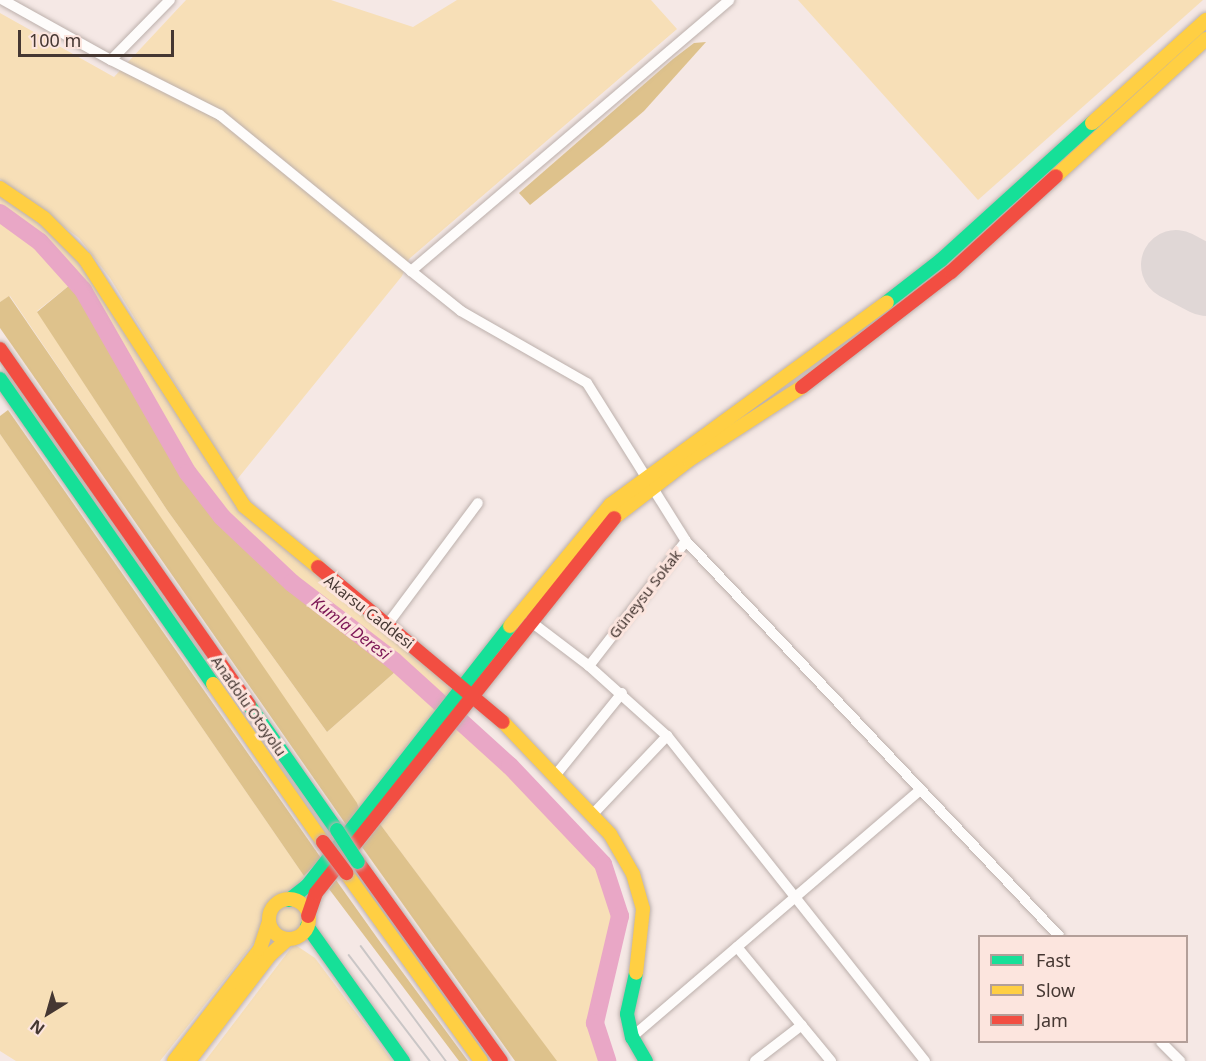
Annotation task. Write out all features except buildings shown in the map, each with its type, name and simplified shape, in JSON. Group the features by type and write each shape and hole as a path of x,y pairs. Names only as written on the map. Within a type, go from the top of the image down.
{"main road":[{"path":"467,690 530,621 615,517 650,482 788,380 941,260 1206,20"},
{"path":"189,1061 270,955 292,938 308,921 316,893 569,550 610,505 790,396 951,272 1206,39"},
{"name":"Akarsu Caddesi","path":"0,188 51,224 85,259 244,506 467,690 593,814 633,874 643,909 641,950 627,1014 632,1037 646,1061"},
{"name":"Anadolu Otoyolu","path":"0,349 358,862 501,1061"},
{"name":"Anadolu Otoyolu","path":"0,379 323,843 481,1061"},
{"path":"174,1061 260,949 276,905 289,900 307,886 409,765"},
{"path":"289,900 299,903 324,954 403,1061"},
{"path":"269,922 275,933 292,938 324,954"}],"street":[{"path":"3,0 111,60 220,116 461,311 587,383 686,541"},
{"path":"111,60 170,0"},
{"path":"411,271 729,0"},
{"path":"387,625 478,503"},
{"name":"Güneysu Sokak","path":"589,666 686,541 918,792 1058,935"},
{"path":"530,621 622,693 667,736 923,1060"},
{"path":"554,777 622,693"},
{"path":"593,814 667,736"},
{"path":"632,1037 918,792"},
{"path":"737,946 831,1061"},
{"path":"755,1061 802,1025"},
{"path":"1163,1043 1180,1061"}],"shaded area":[{"path":"186,0 331,0 413,27 457,0 651,0 677,29 409,259 402,276 235,482 110,278 79,238 0,179 0,13 114,77"},
{"path":"798,0 1203,0 978,200"},
{"path":"706,42 644,111 530,205 519,193 673,59 694,43"},
{"path":"0,196 51,232 88,273 230,488 459,683 449,698 299,582 232,520 196,473 86,283 59,252 0,205"},
{"path":"0,221 42,251 71,284 37,311 167,510 327,732 395,672 437,712 360,811 10,296 0,302"},
{"path":"71,284 193,493 264,567 395,672 327,732 167,510 37,312"},
{"path":"9,296 357,803 360,811 347,826 0,328 0,302"},
{"path":"8,410 321,858 304,876 0,434 0,416"},
{"path":"0,434 304,876 290,896 271,906 260,935 160,1061 16,1061 0,1051"},
{"path":"455,727 559,822 599,867 615,913 592,1005 591,1025 601,1061 556,1061 380,824"},
{"path":"380,824 557,1061 515,1061 362,847"},
{"path":"336,880 468,1061 459,1061 329,889"},
{"path":"289,904 300,908 304,919 300,930 289,934 278,930 274,919 278,908"},
{"path":"294,944 315,958 392,1061 205,1061"}],"waterway":[{"name":"Kumla Deresi","path":"0,213 40,242 83,290 188,473 222,517 292,583 394,661 510,766 603,864 620,916 595,1023 607,1061"}],"runway":[{"path":"1176,265 1206,281"}],"tram line":[{"path":"361,946 446,1061"},
{"path":"349,955 430,1061"}],"traffic: fast":[{"path":"887,302 941,260 1092,123"},
{"path":"0,379 213,684"},
{"path":"289,900 307,886 510,626"},
{"path":"249,705 337,830"},
{"path":"337,830 358,862"},
{"path":"307,926 403,1061"},
{"path":"636,973 627,1014 632,1037 646,1061"}],"traffic: slow":[{"path":"1092,123 1206,20"},
{"path":"1056,176 1206,39"},
{"path":"0,188 44,218 85,259 244,506 318,567"},
{"path":"510,626 610,505 887,302"},
{"path":"614,518 689,460 802,387"},
{"path":"213,684 323,842"},
{"path":"503,722 610,834 633,874 643,909 636,973"},
{"path":"346,873 481,1061"},
{"path":"289,899 303,905 309,919 303,933 289,939 275,933 269,919 275,905 289,899"},
{"path":"174,1061 260,949 269,922"},
{"path":"189,1061 270,955 288,939"}],"traffic: jam":[{"path":"802,387 951,272 1056,176"},
{"path":"0,349 249,705"},
{"path":"308,916 316,893 614,518"},
{"path":"318,567 503,722"},
{"path":"323,842 346,873"},
{"path":"358,862 501,1061"}]}
